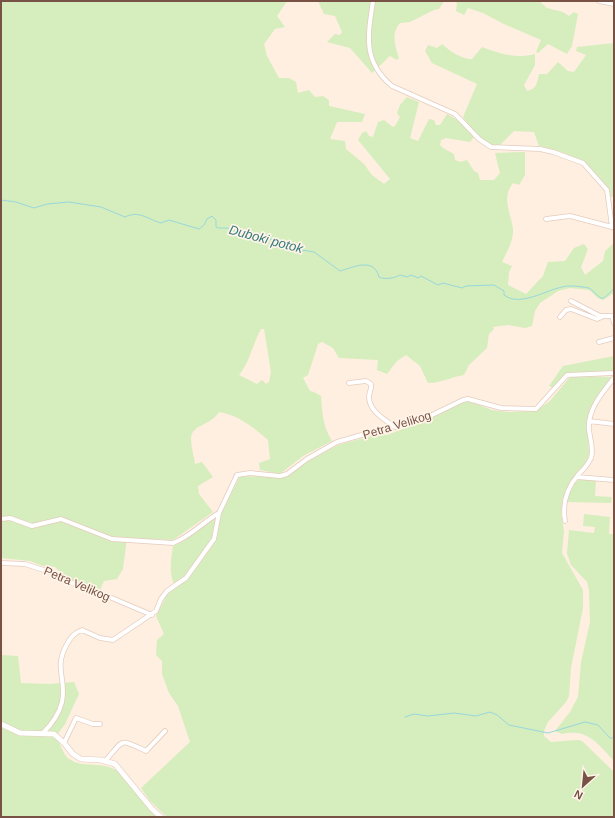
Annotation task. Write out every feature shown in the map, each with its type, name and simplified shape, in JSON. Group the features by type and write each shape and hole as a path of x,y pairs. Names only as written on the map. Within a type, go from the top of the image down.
{"street":[{"path":"373,1 368,43 373,60 387,82 392,86 455,114 479,139 491,147 540,149 559,153 583,163 607,190 613,228 570,216 546,219"},
{"path":"600,1 614,4"},
{"path":"571,301 604,316"},
{"path":"560,318 566,310 570,309 597,319 604,316 613,316 614,323"},
{"path":"599,342 614,338"},
{"name":"Petra Velikog","path":"43,733 55,720 62,702 63,687 59,660 73,635 82,630 100,638 113,640 152,615 156,611 161,599 167,591 186,578 214,539 219,512 237,475 250,472 280,476 337,442 432,416 456,403 468,399 500,408 536,409 567,375 614,373"},
{"path":"565,521 565,499 568,489 588,463 592,454 589,422 599,397 614,378"},
{"path":"349,383 366,381 371,384 369,396 372,406 382,418 394,427"},
{"path":"589,422 614,424"},
{"path":"577,477 614,480"},
{"name":"Petra Velikog","path":"1,519 10,518 32,526 61,519 112,539 127,542 173,543 182,540 219,512"},
{"name":"Petra Velikog","path":"1,563 25,564 53,572 66,581 93,590 152,615"},
{"path":"64,743 76,718 93,724 100,724"},
{"path":"1,724 28,735 43,733 54,734 73,754 82,759 111,762 121,769 152,809 161,817"},
{"path":"105,761 119,744 124,742 133,744 146,751 148,750 165,730"}],"green space":[{"path":"1,1 287,1 277,16 285,27 275,29 264,44 267,56 279,78 289,78 296,82 298,93 309,90 315,97 323,96 329,100 329,106 365,114 362,122 337,122 330,139 345,141 346,149 364,164 372,175 384,184 390,179 358,140 362,133 366,131 369,136 373,137 378,122 384,120 393,127 395,126 400,117 397,113 400,105 407,97 419,102 410,138 418,141 429,119 434,120 436,125 440,125 447,114 458,120 474,137 470,142 446,138 441,140 440,145 454,154 455,160 460,162 467,160 474,171 478,173 480,180 494,180 500,173 495,153 525,152 525,175 519,185 513,183 509,189 507,200 513,233 510,246 502,262 512,266 509,272 508,285 526,294 543,276 548,262 565,261 574,248 584,244 588,249 581,267 585,275 603,261 605,251 614,243 614,293 603,300 598,298 589,290 570,288 558,291 540,303 535,311 532,326 525,328 508,325 493,327 494,329 489,334 487,348 469,365 464,375 428,383 420,366 406,355 397,361 387,374 377,370 378,360 339,358 333,348 322,342 318,344 308,375 303,378 310,391 321,396 325,425 332,441 303,456 280,474 260,470 259,463 270,459 268,440 251,426 239,419 219,412 216,417 194,430 191,439 195,464 202,462 213,477 198,486 199,494 213,512 173,540 127,538 123,569 117,579 104,581 100,590 68,579 55,567 43,566 30,561 1,558","holes":["261,329 264,329 271,372 269,382 266,384 262,380 257,384 239,375 249,358"]},
{"path":"318,1 444,1 439,9 410,22 400,23 395,31 395,45 399,58 397,60 390,56 372,73 350,48 327,42 335,34 340,35 342,32 335,16 324,14"},
{"path":"454,1 539,1 547,8 563,12 569,16 574,12 578,14 572,46 567,54 548,44 538,53 536,52 541,40 483,13 468,8 464,15 456,11 457,3"},
{"path":"614,43 614,197 608,197 597,176 590,168 562,152 539,146 534,132 514,131 498,147 493,146 483,140 463,117 477,84 432,63 425,51 428,45 437,48 442,44 449,50 468,59 472,59 482,47 495,52 514,56 535,54 535,65 524,85 527,91 535,87 539,74 547,74 558,62 568,71 574,72 586,55 576,51 577,47"},
{"path":"614,356 614,371 567,373 553,388 549,386 563,366"},
{"path":"570,377 611,377 611,380 596,397 588,416 589,455 585,464 566,489 562,500 561,514 564,531 562,553 583,590 583,608 571,668 569,696 566,702 548,722 544,731 544,736 551,742 582,741 614,772 614,817 167,817 150,801 141,788 190,742 178,706 169,693 162,674 162,661 156,655 157,640 164,634 156,616 167,595 176,587 173,583 171,573 173,546 182,542 222,512 240,476 280,477 338,445 375,435 387,435 434,417 462,402 471,402 492,410 508,412 536,411 550,401"},
{"path":"579,479 596,480 595,496 612,497 611,503 566,502 569,490"},
{"path":"584,514 610,517 609,534 614,534 614,761 597,743 586,735 579,733 562,734 555,731 570,712 578,697 581,662 590,622 589,590 587,582 571,565 567,553 569,530 594,533 595,527 583,526"},
{"path":"1,655 18,656 21,683 49,684 74,682 79,694 65,724 55,738 67,757 74,762 80,764 106,766 119,772 156,817 1,817"}],"waterway":[{"name":"Duboki potok","path":"1,200 16,202 34,208 47,204 69,202 101,207 125,217 135,214 161,223 169,220 199,229 204,225 207,219 212,216 216,220 216,227 218,228 227,228 246,236 258,236 293,245 302,250 314,252 340,271 357,266 368,265 373,267 379,277 384,278 393,278 400,275 407,277 411,275 418,278 421,276 438,285 443,283 462,288 466,286 494,285 504,291 504,295 511,299 528,298 555,289 571,286 589,288 599,297 603,298 606,297 614,288"},
{"path":"405,717 414,714 428,716 454,713 476,716 490,712 497,715 509,725 548,733 585,722 598,725 610,738 614,738"}]}
